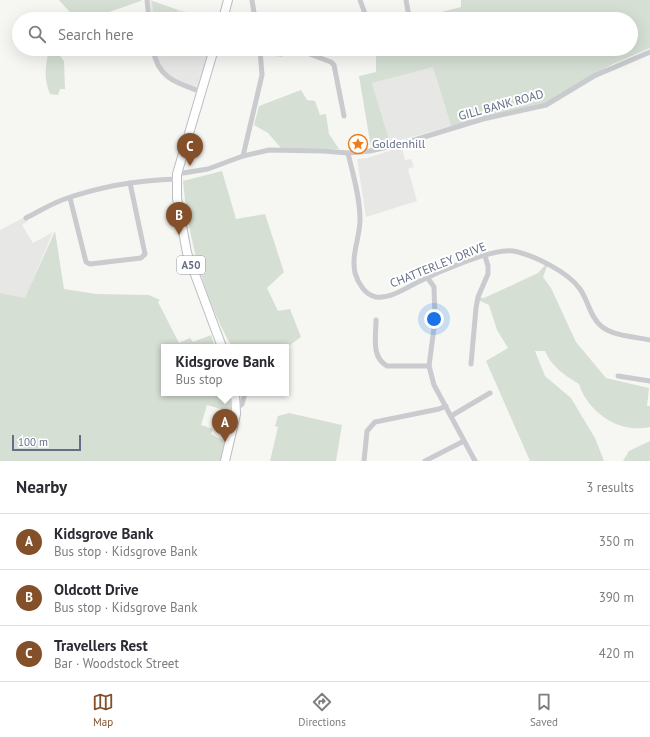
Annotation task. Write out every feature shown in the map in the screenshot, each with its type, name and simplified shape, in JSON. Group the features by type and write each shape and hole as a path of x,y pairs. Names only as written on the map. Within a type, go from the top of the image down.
{"main road":[{"path":"225,12 228,0"},
{"name":"A50","path":"212,56 177,177 178,209 187,253 221,344"},
{"path":"226,461 236,409 235,396"}],"street":[{"path":"147,0 148,12"},
{"path":"252,0 254,12"},
{"path":"360,0 364,12"},
{"path":"406,0 408,12"},
{"name":"GILL BANK ROAD","path":"26,218 43,208 70,198 130,183 177,177 208,169 243,156 269,150 348,153 370,151 401,144 483,120 546,104 594,76 650,52"},
{"path":"154,56 156,64 165,75 177,83 202,92"},
{"path":"243,156 262,75 260,56"},
{"path":"315,56 331,62 334,65 344,116"},
{"name":"CHATTERLEY DRIVE","path":"348,153 360,218 354,259 355,272 360,286 368,294 376,297 385,296 428,277 485,256 500,251 513,251 560,270 581,290 600,326 607,330 650,340"},
{"path":"70,198 86,262 90,264 141,258 144,254 130,183"},
{"path":"471,364 478,297 488,274 488,266 485,256"},
{"path":"428,277 434,287 435,320 429,366 434,385 475,461"},
{"path":"376,320 376,352 382,363 387,366 429,366"},
{"path":"618,376 650,382"},
{"path":"451,416 490,393"},
{"path":"236,409 242,404 244,396"},
{"path":"364,461 367,431 375,422 439,409 446,406"},
{"path":"425,461 464,441"}],"shaded area":[{"path":"59,0 141,0 109,12 70,12"},
{"path":"150,0 187,12 151,12"},
{"path":"461,0 650,0 650,48 638,53 638,12 441,12 461,7"},
{"path":"152,1 178,10 177,12 153,12"},
{"path":"48,56 60,56 64,61 65,89 60,89 58,95 50,94 47,84 46,64"},
{"path":"157,56 210,56 201,90 177,81 169,75 157,61"},
{"path":"376,56 632,56 611,65 547,102 451,126 433,67 372,83 390,143 371,148 359,76 376,72"},
{"path":"433,66 451,126 390,143 372,83"},
{"path":"301,90 307,100 315,101 320,115 326,114 329,134 339,149 281,148 268,133 254,125 259,106"},
{"path":"402,147 405,160 411,159 414,167 408,169 417,201 366,217 357,159 367,158"},
{"path":"222,171 236,219 265,214 284,272 267,288 278,311 290,309 301,337 289,346 289,344 230,344 213,308 198,266 185,202 183,181"},
{"path":"25,217 28,221 22,225 33,243 53,232 25,299 0,293 0,230"},
{"path":"55,231 64,289 96,294 149,295 160,300 158,302 179,343 190,338 193,342 211,335 214,344 161,344 161,396 229,396 231,412 207,405 201,425 213,429 211,434 225,441 221,461 0,461 0,293 25,298"},
{"path":"546,264 548,264 543,277 551,288 576,342 606,378 649,388 647,406 650,406 650,427 628,427 617,424 607,419 590,404 583,394 579,384 559,370 551,362 545,351 535,351 545,376 571,398 595,438 604,461 530,461 486,361 508,348 497,330 489,305 478,300 478,297 484,298 538,273"},
{"path":"289,413 342,425 336,461 270,461 278,427 275,426 278,416"},
{"path":"650,441 650,461 623,461 629,451"}],"place":[{"name":"Goldenhill","path":"358,144"},
{"name":"Travellers Rest","path":"190,166"},
{"name":"Oldcott Drive","path":"179,235"},
{"name":"Kidsgrove Bank","path":"225,442"}]}
